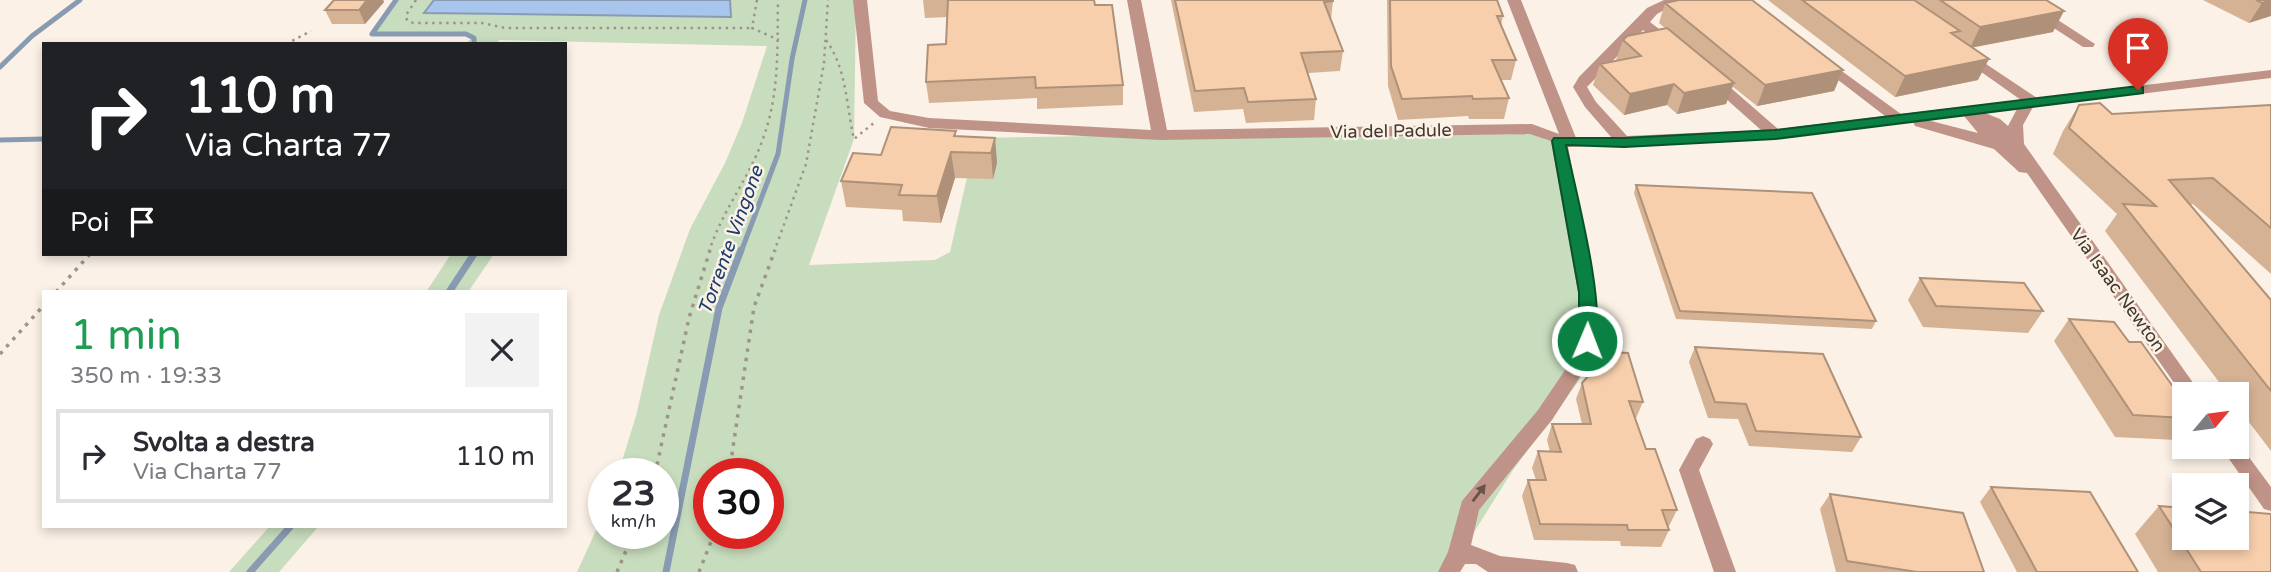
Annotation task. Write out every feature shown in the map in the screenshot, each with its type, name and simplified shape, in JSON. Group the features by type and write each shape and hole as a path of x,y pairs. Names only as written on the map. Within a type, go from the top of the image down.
{"street":[{"path":"860,0 871,103 885,114"},
{"path":"1134,0 1160,135"},
{"path":"1454,564 1469,507 1545,415 1585,355 1589,327 1587,292 1564,141 1514,0"},
{"path":"1624,142 1590,104 1580,87 1586,76 1652,11 1675,0"},
{"path":"2018,0 2088,44"},
{"path":"1642,23 1775,134"},
{"path":"1805,48 1899,120"},
{"path":"1956,48 2031,104"},
{"path":"1564,141 1624,142 1775,134 2271,74"},
{"path":"2009,145 2015,125 2031,104"},
{"name":"Via Isaac Newton","path":"1969,112 1975,122 2009,145 2043,186 2183,382"},
{"name":"Via del Padule","path":"885,114 929,123 1160,135 1532,129 1564,141"},
{"name":"Via Isaac Newton","path":"1899,120 1953,130 2009,145"},
{"path":"1703,444 1689,470 1725,572"},
{"path":"2239,459 2271,503"},
{"path":"1454,564 1474,554 1490,559 1499,568 1567,572"}],"path":[{"path":"416,0 406,15 407,20 413,23 482,23 515,28 752,28 779,40"},
{"path":"752,28 757,0"},
{"path":"658,458 689,317 715,233 761,145 777,90 778,0"},
{"path":"731,458 754,307 806,164 824,63 828,0"},
{"path":"290,42 311,31"},
{"path":"826,40 841,60 854,139 885,114"},
{"path":"57,290 88,256"},
{"path":"0,354 42,307"},
{"path":"617,572 627,549"},
{"path":"699,572 708,549"}],"green space":[{"path":"396,0 434,0 425,13 730,17 730,0 856,0 854,139 809,265 935,260 950,252 976,138 1532,129 1559,141 1589,360 1578,382 1513,470 1449,572 577,572 588,548 679,549 679,458 623,458 636,416 659,315 690,229 725,163 742,123 767,46 499,40 467,42 473,37 465,34 372,34"},
{"path":"450,256 493,256 469,290 427,290"},
{"path":"268,528 317,528 279,572 229,572"}],"water":[{"path":"434,0 730,0 731,17 424,13"}],"building":[{"path":"334,0 367,0 359,10 325,10"},
{"path":"948,0 1094,0 1095,5 1112,5 1123,85 1036,88 1035,77 926,82 928,45 946,44"},
{"path":"1175,0 1333,0 1324,2 1343,51 1301,53 1316,99 1248,102 1244,88 1195,91"},
{"path":"1390,0 1497,0 1503,16 1497,16 1516,60 1492,60 1509,98 1473,99 1472,96 1402,99 1391,66"},
{"path":"1679,0 1752,0 1843,70 1765,85 1665,3"},
{"path":"1802,0 1914,0 1960,31 1951,33 1989,59 1905,76"},
{"path":"1940,0 2046,0 2064,11 1980,27"},
{"path":"1667,28 1734,83 1684,93 1674,84 1630,94 1600,64 1641,56 1623,40 1627,36"},
{"path":"2100,103 2112,114 2271,105 2271,228 2213,178 2169,180 2271,300 2271,391 2123,204 2156,206 2069,128 2079,105"},
{"path":"891,127 956,131 954,136 995,138 991,153 951,152 937,196 899,195 902,185 841,181 853,153 881,155"},
{"path":"1636,185 1812,193 1876,321 1680,311"},
{"path":"1920,278 2024,283 2043,311 1936,306"},
{"path":"2069,319 2114,322 2129,342 2141,342 2172,385 2172,417 2133,415"},
{"path":"1695,347 1823,354 1861,437 1756,431 1746,404 1715,402"},
{"path":"1609,352 1628,353 1643,402 1629,401 1646,449 1655,449 1677,510 1662,510 1669,530 1628,530 1627,525 1540,524 1528,480 1546,480 1538,451 1561,452 1552,424 1591,424 1582,383"},
{"path":"1991,487 2090,492 2138,572 2037,572"},
{"path":"1830,494 1963,513 1984,572 1917,572 1847,561"},
{"path":"2159,506 2172,507 2172,526"},
{"path":"2249,512 2271,514 2271,572 2201,572 2187,550 2249,550"}],"waterway":[{"path":"0,67 32,36 80,0"},
{"path":"396,0 372,34 466,34 474,38 474,42"},
{"name":"Torrente Vingone","path":"741,252 778,154 792,59 805,0"},
{"path":"0,140 42,139"},
{"name":"Torrente Vingone","path":"666,572 719,308 741,250"},
{"path":"450,290 473,256"},
{"path":"250,572 289,528"}],"route":[{"path":"1587,341 1587,292 1559,141 1624,142 1775,134 2138,90"}]}
